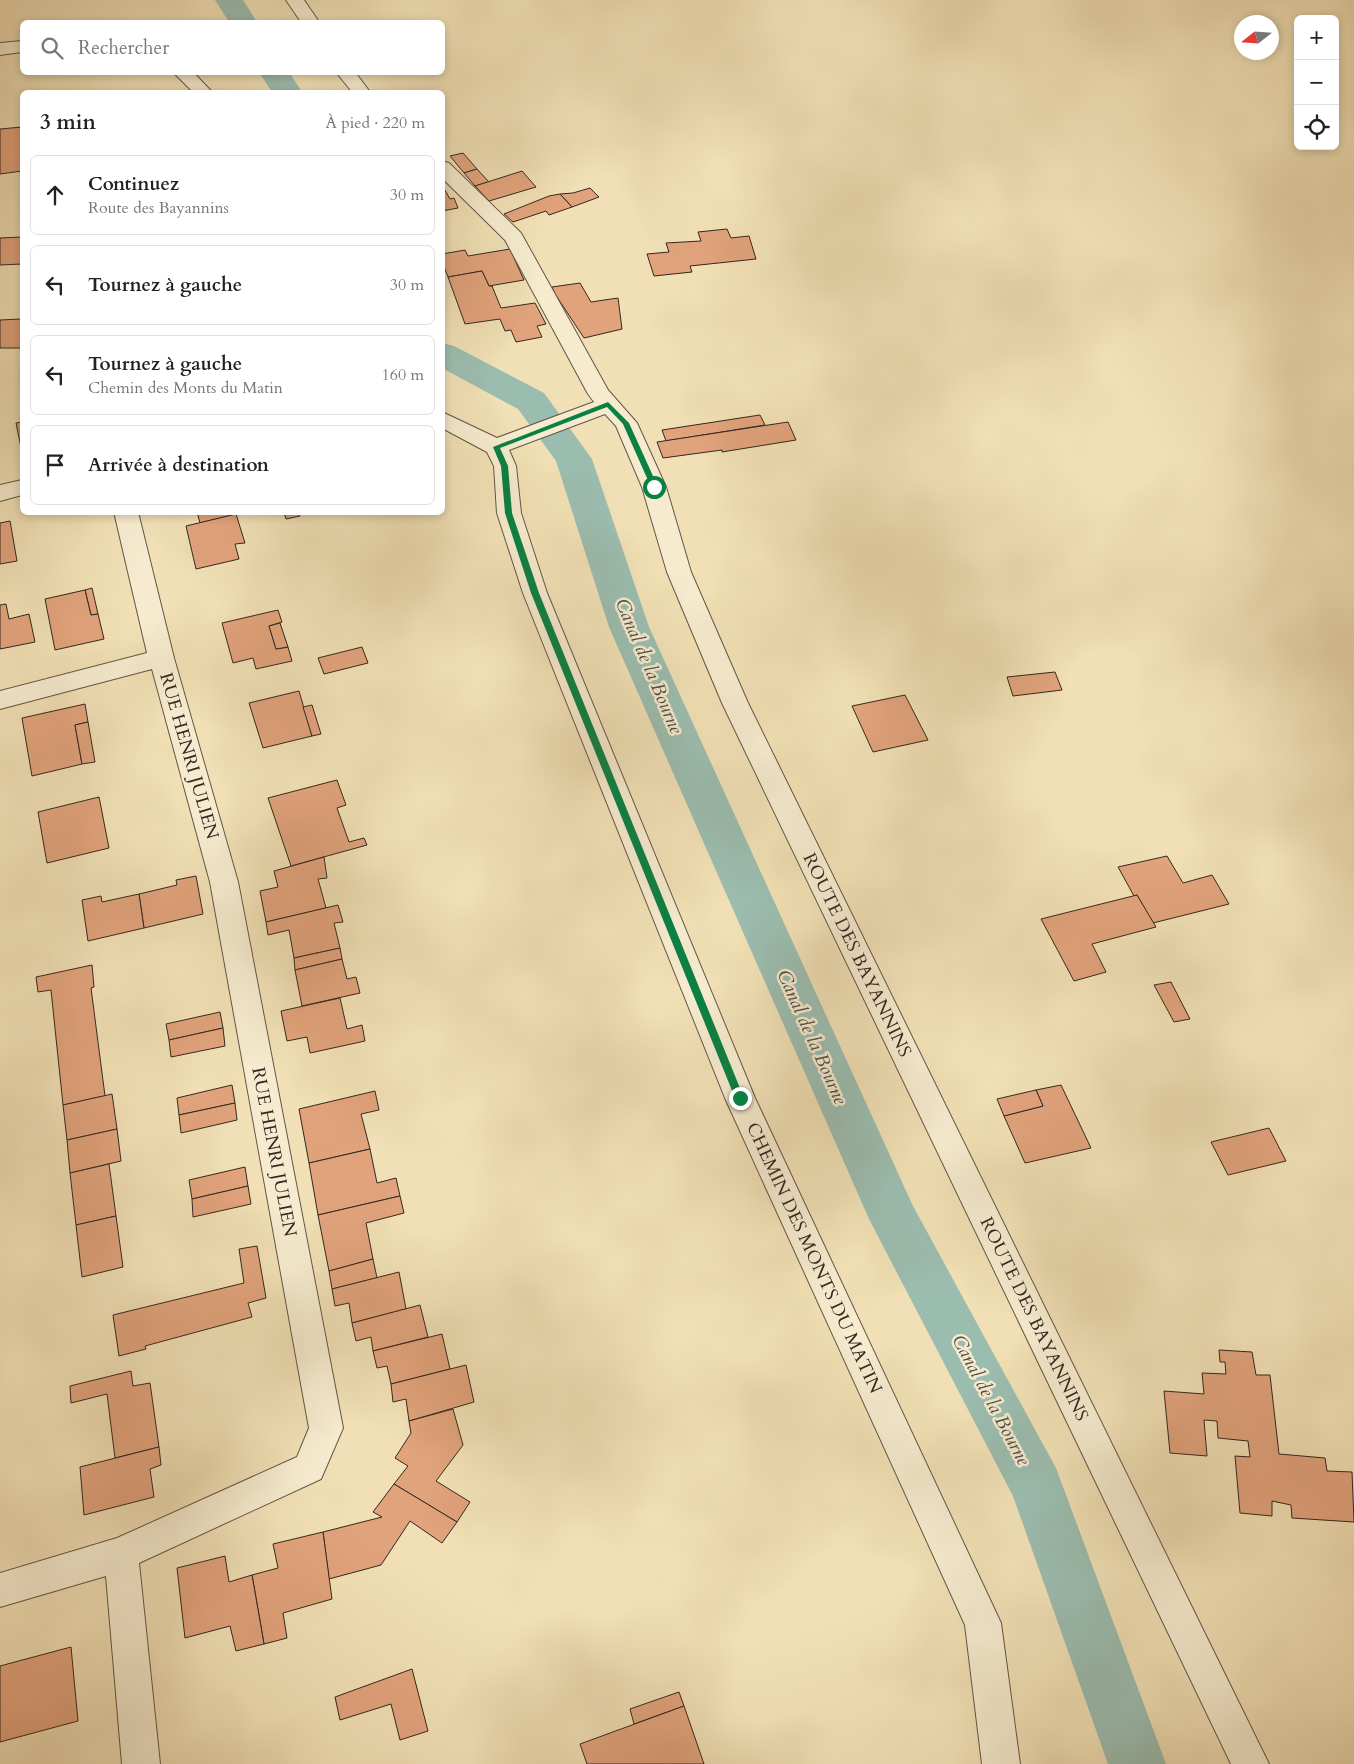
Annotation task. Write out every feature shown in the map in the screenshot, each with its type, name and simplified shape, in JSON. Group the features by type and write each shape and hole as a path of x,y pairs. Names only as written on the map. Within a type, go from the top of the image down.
{"street":[{"path":"295,0 309,20"},
{"path":"0,49 20,47"},
{"path":"185,75 201,90"},
{"path":"347,75 359,90"},
{"name":"ROUTE DES BAYANNINS","path":"445,170 514,237 599,394 597,409 626,423 654,487 680,572 735,703 1250,1764"},
{"path":"445,420 507,444 597,409"},
{"name":"CHEMIN DES MONTS DU MATIN","path":"507,444 505,466 509,513 535,593 740,1098 983,1623 1001,1764"},
{"path":"0,492 20,488"},
{"name":"RUE HENRI JULIEN","path":"0,1590 120,1554 309,1468 326,1428 224,882 161,658 127,515"},
{"path":"0,700 161,658"},
{"path":"120,1554 142,1764"}],"building":[{"path":"20,127 20,171 0,174 0,129"},
{"path":"463,153 477,169 464,173 450,156"},
{"path":"477,169 489,182 475,186 464,173"},
{"path":"522,171 536,187 489,201 475,186"},
{"path":"590,188 599,197 572,207 560,194 573,193"},
{"path":"445,190 450,199 454,198 458,208 445,210"},
{"path":"560,194 572,207 549,215 546,211 513,222 504,214 549,196"},
{"path":"727,229 731,238 749,236 756,259 690,266 692,272 654,276 647,254 669,252 666,243 701,241 698,232"},
{"path":"20,237 20,264 0,265 0,238"},
{"path":"510,249 524,280 489,286 482,271 448,277 445,270 445,253 465,250 468,256"},
{"path":"482,271 489,286 492,286 501,308 535,303 546,324 537,326 542,337 516,342 511,330 505,331 500,319 465,324 448,277"},
{"path":"580,283 591,302 618,298 622,329 584,338 552,287"},
{"path":"20,319 20,348 0,348 0,320"},
{"path":"760,415 765,425 666,441 662,430"},
{"path":"20,422 20,442 16,423"},
{"path":"788,422 796,440 722,452 722,450 663,458 657,442"},
{"path":"198,515 234,515 200,523"},
{"path":"236,515 245,543 235,544 239,559 196,569 186,526"},
{"path":"285,515 300,515 300,516 286,519"},
{"path":"10,521 17,561 0,564 0,523"},
{"path":"92,588 98,614 91,615 85,590"},
{"path":"85,590 91,615 98,614 104,639 55,650 45,599"},
{"path":"6,604 9,619 29,614 35,642 0,649 0,605"},
{"path":"278,610 282,622 269,626 276,649 288,647 292,661 256,669 253,658 233,663 222,623"},
{"path":"280,623 288,647 276,649 269,626"},
{"path":"362,647 368,663 324,674 318,658"},
{"path":"1055,672 1062,690 1013,696 1007,677"},
{"path":"299,691 312,736 263,748 249,703"},
{"path":"905,695 928,740 873,752 852,706"},
{"path":"85,704 88,722 75,725 82,764 32,776 22,718"},
{"path":"312,705 321,734 312,736 303,707"},
{"path":"88,722 95,762 82,764 75,725"},
{"path":"337,780 346,805 337,808 349,842 364,838 367,845 291,866 268,798"},
{"path":"99,797 109,848 47,863 38,812"},
{"path":"1167,856 1183,883 1212,875 1229,904 1153,923 1137,895 1134,896 1118,867"},
{"path":"324,857 327,878 318,879 326,908 266,922 260,891 278,887 274,871"},
{"path":"196,876 203,914 144,928 139,894 177,885 176,880"},
{"path":"139,894 144,928 88,941 82,900 101,896 102,902"},
{"path":"1137,895 1156,927 1092,944 1106,972 1074,981 1041,919"},
{"path":"338,905 343,922 334,923 340,948 294,958 289,930 268,935 266,922"},
{"path":"340,948 342,959 295,970 294,958"},
{"path":"342,959 347,979 356,977 360,993 302,1006 295,970"},
{"path":"92,965 94,987 91,988 105,1096 63,1105 51,990 38,992 36,977"},
{"path":"1171,982 1190,1019 1174,1022 1154,985"},
{"path":"340,998 347,1029 362,1025 365,1041 310,1053 307,1037 287,1041 281,1011"},
{"path":"220,1012 223,1028 169,1040 166,1024"},
{"path":"223,1028 225,1046 171,1057 169,1040"},
{"path":"232,1085 235,1103 179,1115 177,1098"},
{"path":"1061,1085 1091,1148 1025,1163 1004,1116 1043,1106 1036,1090"},
{"path":"1036,1090 1043,1106 1004,1116 997,1099"},
{"path":"375,1091 379,1110 361,1114 370,1149 309,1163 299,1109"},
{"path":"112,1094 117,1129 67,1140 63,1105"},
{"path":"235,1103 237,1120 181,1133 179,1115"},
{"path":"1269,1128 1286,1161 1228,1175 1211,1142"},
{"path":"117,1129 121,1161 70,1173 67,1140"},
{"path":"370,1149 377,1183 396,1178 400,1196 318,1215 309,1163"},
{"path":"109,1164 116,1216 76,1225 70,1173"},
{"path":"245,1167 248,1186 192,1199 189,1180"},
{"path":"248,1186 251,1204 193,1217 192,1199"},
{"path":"400,1196 404,1213 366,1223 373,1259 329,1271 318,1215"},
{"path":"116,1216 123,1267 82,1277 76,1225"},
{"path":"257,1246 266,1298 248,1303 252,1317 145,1346 146,1349 119,1356 113,1315 244,1283 239,1249"},
{"path":"373,1259 377,1278 332,1289 329,1271"},
{"path":"399,1272 406,1309 352,1323 349,1303 335,1306 332,1289"},
{"path":"420,1305 428,1337 373,1351 371,1337 356,1341 352,1323"},
{"path":"442,1334 450,1369 391,1384 387,1366 377,1368 373,1351"},
{"path":"1219,1350 1252,1352 1256,1375 1270,1375 1279,1454 1325,1458 1327,1471 1352,1472 1354,1522 1292,1518 1291,1505 1272,1501 1272,1516 1240,1513 1235,1456 1250,1457 1248,1441 1218,1438 1217,1421 1204,1420 1207,1456 1170,1453 1164,1391 1204,1394 1202,1373 1226,1374 1225,1362 1220,1362"},
{"path":"466,1365 474,1402 409,1421 406,1399 393,1402 391,1384"},
{"path":"131,1371 133,1386 150,1383 159,1447 115,1458 107,1394 71,1403 70,1386"},
{"path":"453,1409 463,1445 436,1481 470,1502 457,1522 394,1484 408,1466 395,1458 411,1433 409,1421"},
{"path":"159,1447 161,1465 150,1469 154,1497 84,1515 80,1467"},
{"path":"394,1484 457,1522 442,1543 410,1521 381,1565 329,1579 323,1532 382,1517 373,1512"},
{"path":"323,1532 332,1599 283,1613 287,1638 264,1644 252,1575 278,1568 273,1544"},
{"path":"225,1556 229,1582 252,1575 264,1644 236,1651 230,1626 185,1638 177,1568"},
{"path":"71,1647 78,1721 0,1742 0,1666"},
{"path":"412,1669 428,1731 400,1740 391,1704 340,1720 335,1697"},
{"path":"679,1692 684,1706 634,1724 630,1709"},
{"path":"684,1706 704,1764 587,1764 580,1744"}],"waterway":[{"name":"Canal de la Bourne","path":"229,0 242,20"},
{"name":"Canal de la Bourne","path":"276,75 286,90"},
{"name":"Canal de la Bourne","path":"445,356 531,401 574,459 629,627 894,1219 1037,1486 1137,1764"}],"route":[{"path":"654,487 626,423 608,404 496,447 505,466 509,513 535,593 740,1098"}]}
